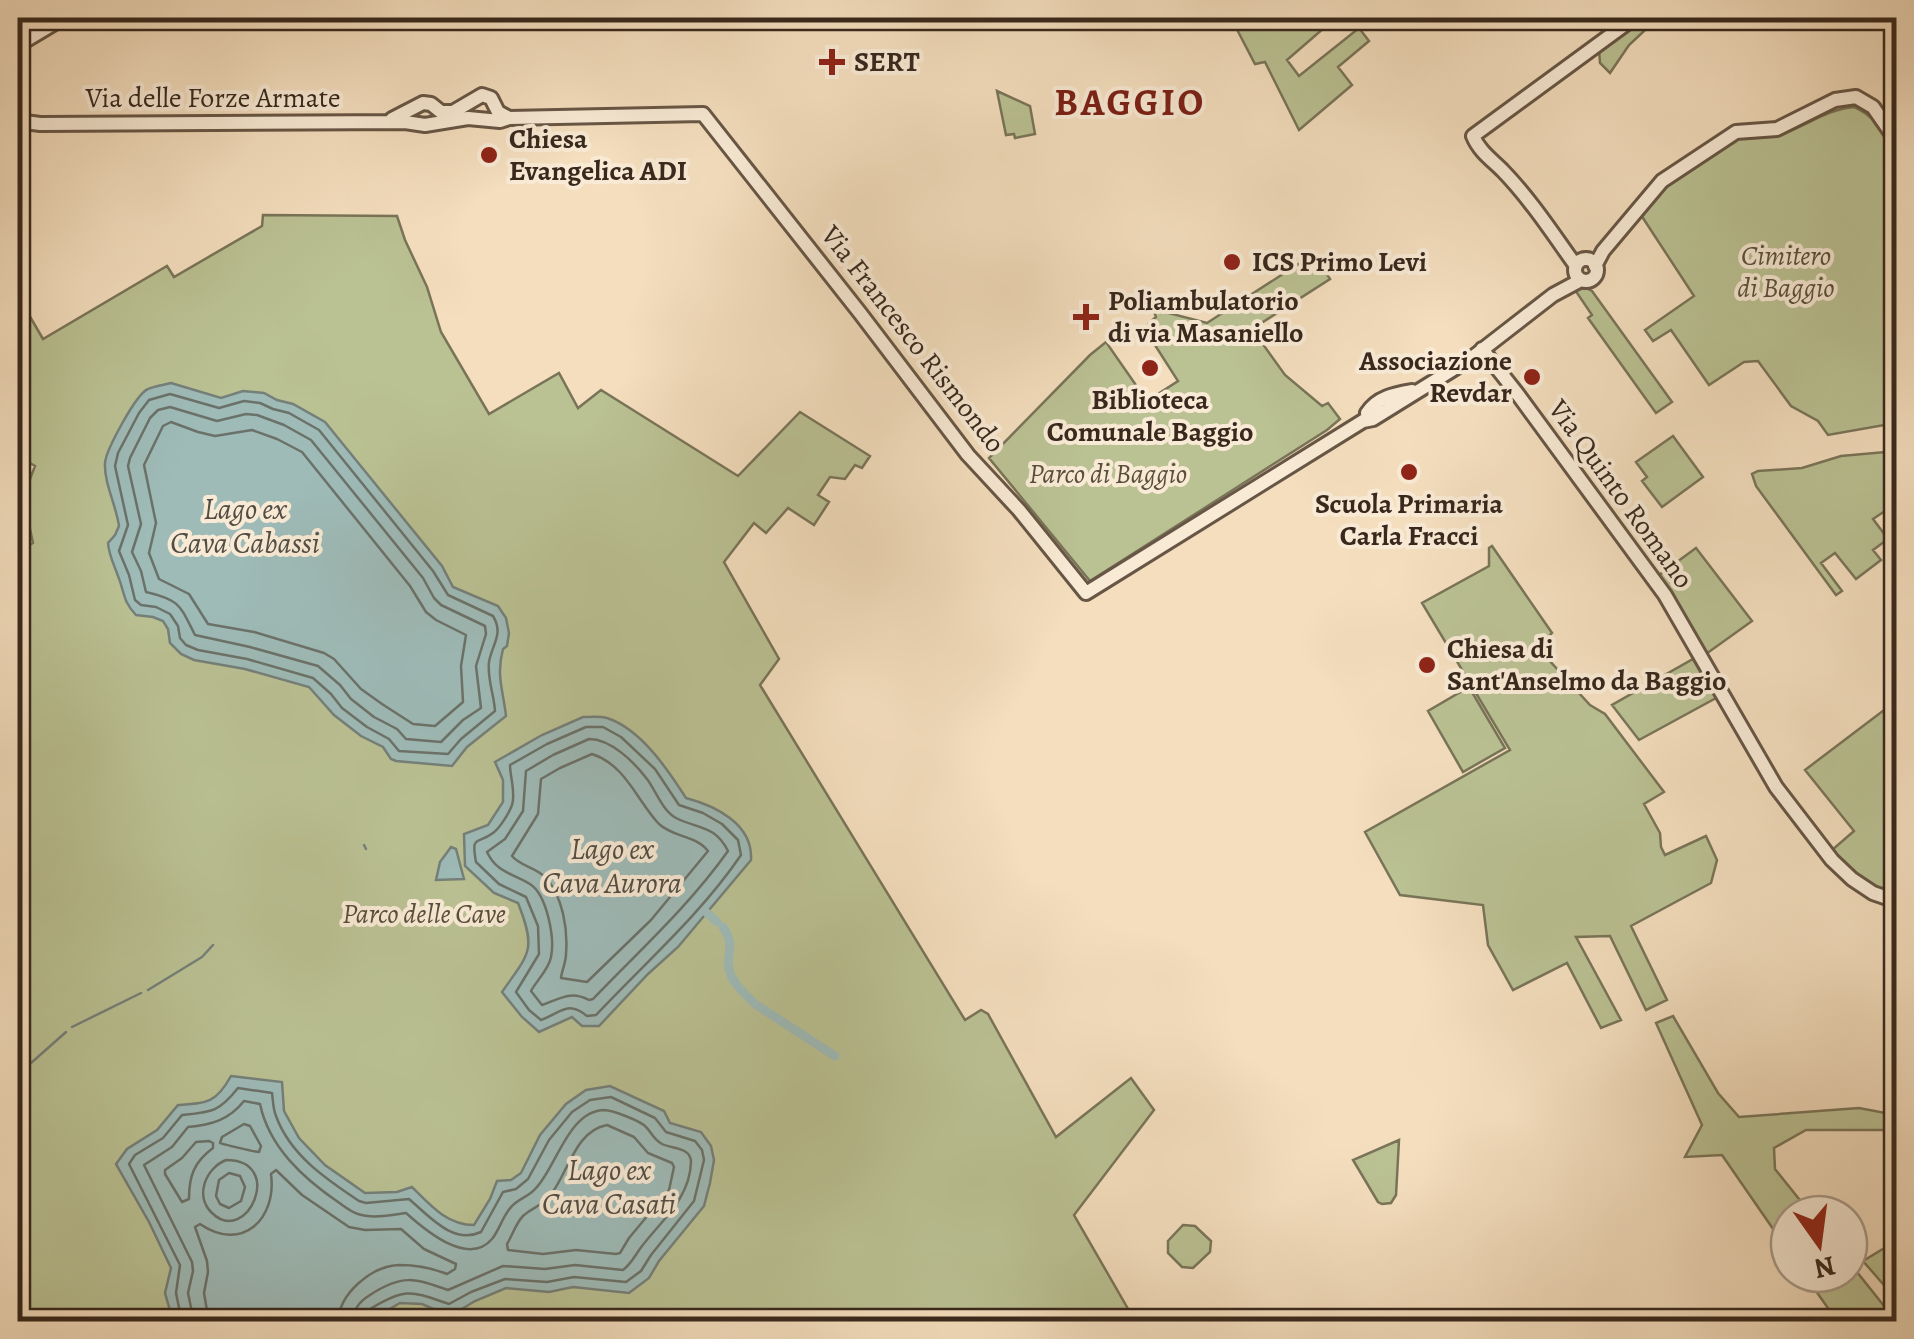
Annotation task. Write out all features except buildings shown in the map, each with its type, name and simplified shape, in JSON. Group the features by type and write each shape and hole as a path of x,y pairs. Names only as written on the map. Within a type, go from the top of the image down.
{"street":[{"path":"18,45 63,18"},
{"path":"1583,267 1473,136 1632,19"},
{"name":"Via delle Forze Armate","path":"386,122 426,103 450,113 485,96 498,112 509,118"},
{"path":"1482,349 1553,296 1603,251 1664,178 1736,132 1777,130 1835,100 1856,97 1873,107 1896,140"},
{"path":"474,99 470,110 481,120 494,113 494,104"},
{"path":"416,108 415,116 424,124 436,118 435,108"},
{"name":"Via delle Forze Armate","path":"18,124 424,124 468,118 504,121 703,114"},
{"name":"Via Francesco Rismondo","path":"703,114 968,455 1019,510 1086,593 1482,349"},
{"name":"Via Quinto Romano","path":"1482,349 1665,596 1776,787 1832,860 1863,888 1896,902"}],"green space":[{"path":"1231,18 1327,18 1331,22 1287,60 1299,76 1359,28 1369,41 1338,67 1352,85 1299,130 1265,62 1255,64"},
{"path":"1647,18 1658,18 1629,45 1610,73 1600,63 1599,50"},
{"path":"997,91 1030,106 1035,134 1015,138 1014,134 1006,135"},
{"name":"Cimitero di Baggio","path":"1854,107 1873,120 1896,150 1896,423 1828,435 1818,421 1791,406 1758,361 1744,362 1709,385 1671,330 1653,341 1645,330 1694,296 1641,215 1668,182 1743,136 1775,136 1825,114"},
{"name":"Parco delle Cave","path":"263,215 397,216 441,332 489,414 559,373 578,408 601,390 738,476 800,412 870,456 862,468 855,465 845,479 830,477 818,495 829,502 814,525 788,508 766,533 754,523 724,562 779,659 760,685 965,1020 981,1010 988,1014 1056,1137 1131,1078 1154,1110 1074,1215 1135,1321 914,1322 894,1312 908,1321 18,1321 18,552 33,543 23,497 35,466 18,456 18,296 43,339 167,266 174,277 262,226"},
{"name":"Parco di Baggio","path":"1314,254 1330,279 1252,329 1285,375 1322,406 1328,403 1340,419 1090,581 989,458 1106,342 1147,401 1178,381 1146,331 1156,317 1153,309 1207,323"},
{"path":"1586,288 1672,402 1656,413 1588,318 1592,315 1575,290"},
{"path":"1673,436 1703,477 1662,507 1642,481 1647,477 1636,462"},
{"path":"1896,451 1896,520 1888,509 1873,519 1888,539 1873,550 1881,560 1856,579 1835,553 1821,563 1842,591 1836,595 1756,486 1752,474 1802,468 1841,456"},
{"path":"1492,546 1552,633 1538,648 1590,705 1605,714 1664,792 1644,804 1660,833 1665,855 1706,836 1717,860 1711,883 1631,926 1667,1000 1646,1010 1610,936 1576,937 1621,1020 1601,1028 1567,963 1513,990 1488,945 1483,905 1400,895 1365,832 1510,750 1422,603 1489,566"},
{"path":"1696,548 1752,621 1706,654 1659,575"},
{"path":"1693,659 1716,698 1639,740 1612,705"},
{"path":"1469,687 1505,748 1463,772 1428,711"},
{"path":"1896,701 1896,880 1885,891 1856,874 1832,850 1854,831 1805,770"},
{"path":"1673,1016 1718,1093 1739,1117 1859,1108 1896,1115 1896,1130 1806,1130 1774,1148 1775,1169 1795,1194 1769,1194 1769,1223 1722,1155 1685,1157 1702,1125 1656,1023"},
{"path":"1399,1140 1396,1195 1391,1203 1382,1204 1353,1160"},
{"path":"1183,1225 1195,1226 1211,1241 1210,1252 1193,1268 1182,1267 1168,1253 1168,1241"},
{"path":"1896,1241 1896,1299 1869,1268 1869,1257"},
{"path":"1869,1287 1896,1321 1837,1321 1818,1294 1869,1294"}],"water":[{"name":"Lago ex Cava Cabassi","path":"171,383 221,398 243,391 264,393 325,422 442,566 453,587 498,606 509,633 500,667 506,716 467,747 452,766 391,759 383,747 334,715 309,687 194,660 170,643 163,621 136,615 131,610 108,543 119,526 105,463 136,401 150,388"},
{"name":"Lago ex Cava Aurora","path":"583,717 607,718 631,731 686,798 720,812 739,827 750,847 751,860 678,947 599,1026 582,1026 572,1017 539,1032 502,992 527,951 527,932 518,903 494,893 465,866 464,834 488,825 503,802 503,780 495,762"},
{"path":"451,847 456,849 464,879 436,880 440,862"},
{"name":"Lago ex Cava Casati","path":"231,1076 282,1082 284,1111 299,1138 325,1165 365,1193 397,1192 412,1187 455,1222 474,1225 497,1181 511,1180 521,1173 540,1135 566,1104 586,1090 610,1086 664,1111 670,1123 701,1132 711,1146 714,1160 710,1183 704,1206 649,1278 629,1293 573,1287 549,1292 506,1288 450,1316 422,1304 400,1303 369,1321 173,1321 165,1293 171,1268 116,1164 127,1149 157,1130 178,1105 210,1100 221,1092"}],"waterway":[{"path":"364,845 366,849"},
{"path":"707,913 717,922"},
{"path":"723,927 730,944 729,969 739,988 755,1004 835,1056"},
{"path":"148,990 202,957 213,945"},
{"path":"72,1027 141,993"},
{"path":"18,1064 31,1063 66,1032"}],"place":[{"name":"SERT","path":"832,62"},
{"name":"Chiesa Evangelica ADI","path":"489,155"},
{"name":"ICS Primo Levi","path":"1232,262"},
{"name":"Poliambulatorio di via Masaniello","path":"1086,317"},
{"name":"Biblioteca Comunale Baggio","path":"1150,368"},
{"name":"Associazione Revdar","path":"1532,377"},
{"name":"Scuola Primaria Carla Fracci","path":"1409,472"},
{"name":"Chiesa di Sant'Anselmo da Baggio","path":"1427,665"}],"district":[{"name":"BAGGIO","path":"1130,102"}]}
